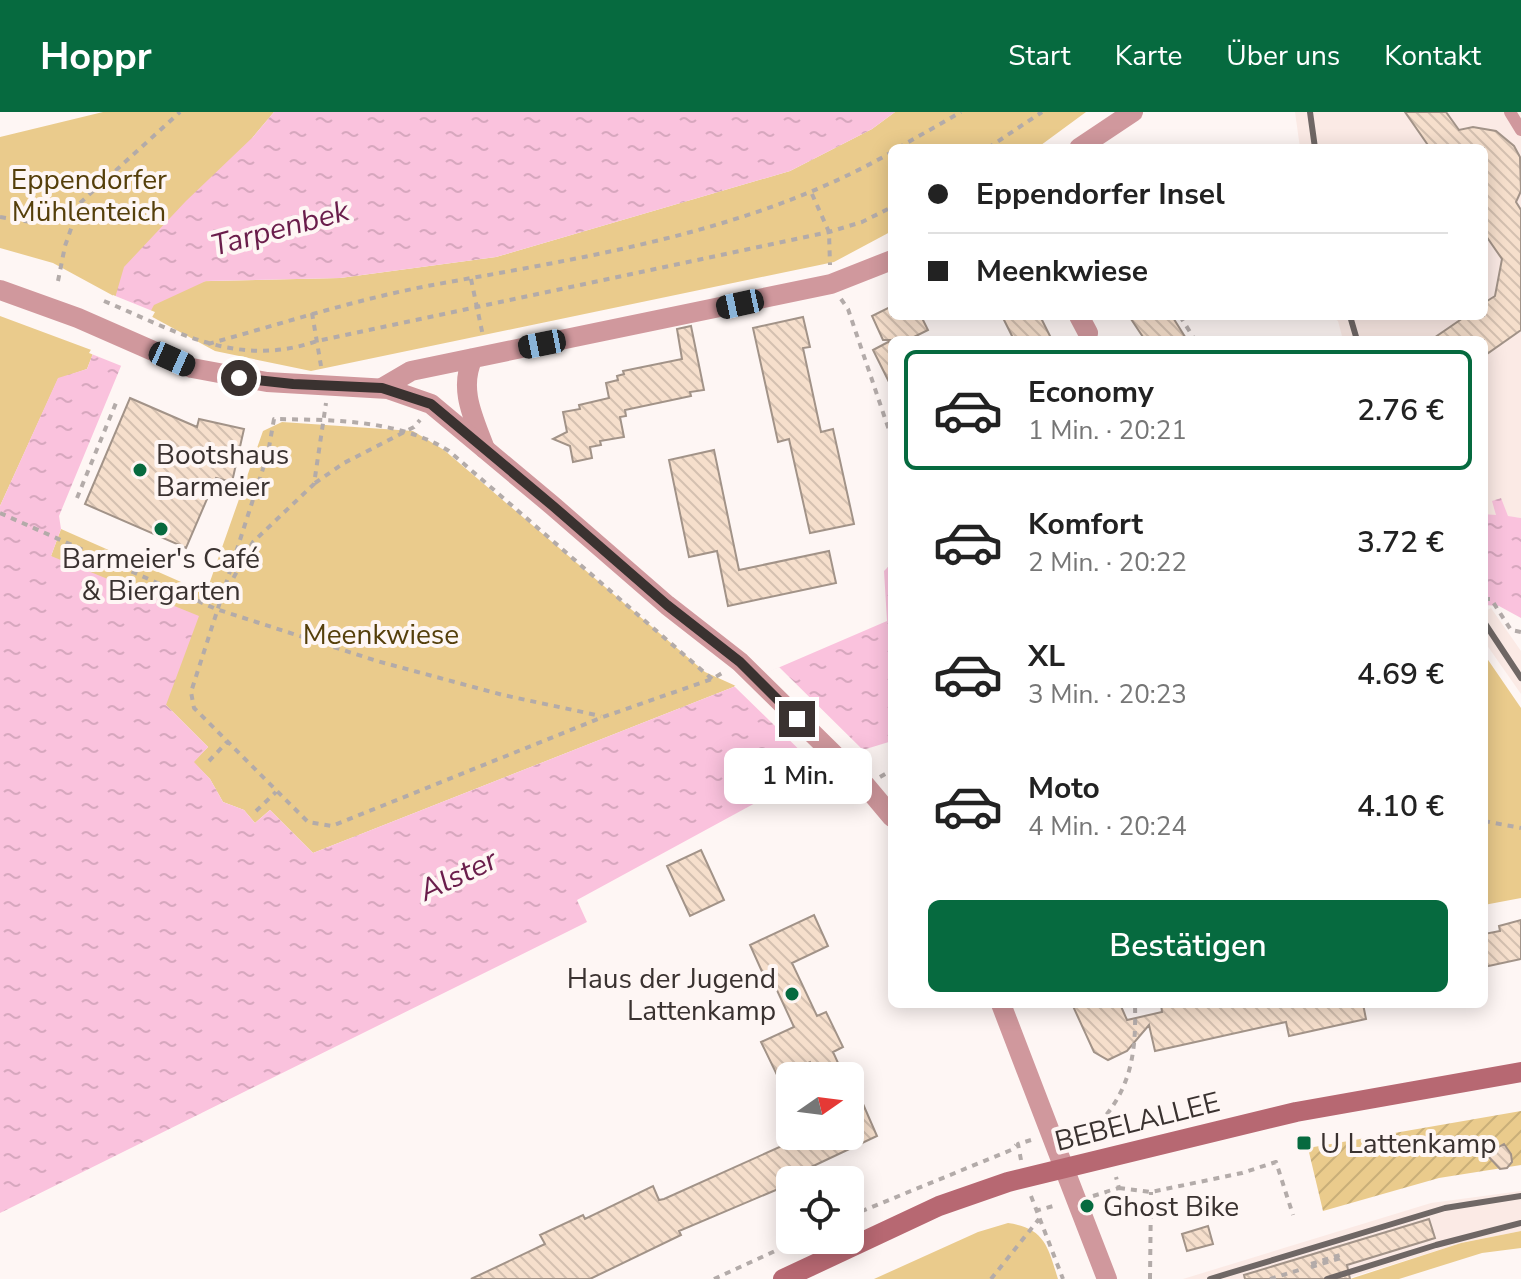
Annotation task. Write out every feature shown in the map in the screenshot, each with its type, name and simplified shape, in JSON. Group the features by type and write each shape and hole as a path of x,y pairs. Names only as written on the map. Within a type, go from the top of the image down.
{"main road":[{"name":"BEBELALLEE","path":"783,1279 939,1206 1008,1182 1296,1112 1521,1072"}],"street":[{"path":"1085,144 1133,112"},
{"path":"382,388 411,371 479,351 831,284 888,262"},
{"path":"0,290 94,325 192,368 239,378 293,384 382,388 431,404 747,670 866,786 888,812"},
{"path":"479,351 466,384 473,419 485,449"},
{"path":"1003,1008 1107,1279"}],"lane":[{"path":"1510,112 1521,130"}],"path":[{"path":"0,217 31,222 80,203 180,112"},
{"path":"905,144 961,112"},
{"path":"994,144 1042,112"},
{"path":"206,344 312,313 436,284 681,235 812,193 888,154"},
{"path":"812,193 829,232 831,284 848,309 888,427"},
{"path":"58,281 65,246 80,203"},
{"path":"104,301 206,344 242,352 299,347 829,232 862,222 888,209"},
{"path":"471,279 477,309 479,351"},
{"path":"312,313 321,370"},
{"path":"77,498 118,398"},
{"path":"314,484 326,401"},
{"path":"216,609 253,542 314,484 344,463 414,427 425,414"},
{"path":"712,679 449,451 433,441 380,426 274,419 268,453 191,692 194,708 276,792 308,822 332,826 603,717 747,670"},
{"path":"0,513 216,609 377,661 503,695 603,717"},
{"path":"1488,599 1491,599 1511,630 1521,632"},
{"path":"209,761 227,742"},
{"path":"256,811 276,792"},
{"path":"1488,822 1521,828"},
{"path":"1111,1156 1103,1119 1114,1106 1133,1061 1135,1008"},
{"path":"864,1210 1011,1150 1018,1144"},
{"path":"1119,1188 1151,1192 1242,1173 1276,1162 1293,1215"},
{"path":"1150,1279 1151,1192"},
{"path":"1035,1211 1063,1279"},
{"path":"991,1279 1039,1219"},
{"path":"714,1279 776,1251"},
{"path":"1311,1266 1343,1255"},
{"path":"1270,1279 1299,1270"}],"shaded area":[{"path":"1295,112 1521,112 1521,518 1488,514 1488,336 1342,336 1336,320 1488,320 1488,144 1299,144"},
{"path":"1491,608 1521,651 1521,694 1488,647 1488,610"},
{"path":"1521,1191 1521,1231 1461,1243 1346,1279 1183,1279 1431,1203"}],"green space":[{"name":"Eppendorfer Mühlenteich","path":"103,112 274,112 253,137 168,282 340,278 496,257 790,171 872,129 895,112 1086,112 1042,144 888,144 888,233 834,262 311,371 215,351 53,263 0,248 0,137"},
{"path":"0,316 94,351 87,369 58,379 0,506"},
{"name":"Meenkwiese","path":"282,422 413,431 444,450 705,672 736,686 313,853 270,810 255,823 244,810 223,802 210,779 193,762 208,747 166,705 51,556 61,529 206,593 263,431"},
{"path":"1488,660 1521,708 1521,898 1488,904"},
{"path":"1521,1111 1521,1165 1439,1178 1323,1211 1308,1148"},
{"path":"1008,1223 1037,1234 1048,1249 1058,1279 874,1279 978,1232"},
{"path":"1521,1231 1521,1248 1482,1253 1399,1279 1350,1279 1461,1243"}],"water":[{"path":"274,112 895,112 872,129 790,171 496,257 340,278 206,281 154,305 121,366 59,516 61,529 51,556 199,616 166,705 208,747 194,762 210,779 223,802 244,810 255,823 270,810 313,853 736,686 887,621 884,571 888,567 888,742 816,770 577,900 587,922 0,1213 0,506 58,378 87,369 94,351 99,353 124,267 186,201 253,137"},
{"path":"1501,498 1508,516 1521,518 1521,618 1499,606 1488,605 1488,514 1496,515 1492,501"}],"pier":[{"path":"113,295 155,312 124,367 89,353 92,348 97,348"},
{"path":"779,667 864,751 819,769 734,686"}],"building":[{"path":"1405,112 1446,112 1459,130 1473,127 1496,131 1514,146 1520,157 1521,191 1516,202 1521,210 1521,330 1488,353 1488,336 1437,336 1460,320 1488,320 1488,300 1495,296 1502,259 1488,239 1488,144 1427,144"},
{"path":"888,308 888,320 923,320 928,330 916,336 888,336 888,340 883,340 872,316"},
{"path":"803,317 810,347 803,348 821,432 833,429 854,524 810,533 789,439 778,442 753,328"},
{"path":"1004,320 1042,320 1050,336 1012,336"},
{"path":"1132,320 1174,320 1184,336 1142,336"},
{"path":"691,326 704,390 690,392 691,396 625,410 626,416 620,417 624,437 600,441 601,445 590,447 592,458 573,462 570,446 553,439 567,432 563,412 609,398 606,383 618,380 617,376 624,374 623,371 682,359 677,329"},
{"path":"888,342 888,380 873,350"},
{"name":"Bootshaus Barmeier","path":"130,398 197,427 199,419 244,429 232,482 216,478 186,548 85,504"},
{"path":"714,450 739,570 829,551 836,583 728,606 717,551 689,557 669,460"},
{"path":"701,850 724,900 690,916 667,866"},
{"name":"Haus der Jugend Lattenkamp","path":"814,915 828,946 792,963 817,1016 826,1012 843,1047 833,1052 838,1062 776,1062 776,1073 761,1042 794,1027 769,973 764,976 750,945"},
{"path":"1521,920 1521,959 1488,966 1488,933 1500,931 1499,926"},
{"path":"1074,1008 1122,1008 1127,1020 1162,1012 1162,1008 1364,1008 1366,1019 1289,1036 1286,1022 1155,1051 1149,1025 1127,1051 1108,1060 1094,1052"},
{"path":"864,1106 877,1136 864,1142"},
{"path":"1504,1144 1512,1162 1507,1168 1500,1169 1486,1154"},
{"path":"776,1149 847,1150 813,1166 776,1166 776,1190 679,1231 681,1235 590,1279 471,1279 545,1244 540,1235 583,1215 585,1219 653,1186 659,1200"},
{"path":"1429,1219 1435,1238 1347,1265 1350,1279 1245,1279 1244,1275"},
{"path":"1208,1226 1213,1244 1187,1251 1182,1234"}],"railway":[{"path":"1310,112 1314,144"},
{"path":"1351,320 1356,336"},
{"path":"1488,628 1521,678"},
{"path":"1210,1279 1445,1208 1521,1196"},
{"path":"1327,1279 1436,1245 1521,1223"}],"place":[{"name":"Bootshaus Barmeier","path":"140,470"},
{"name":"Barmeier's Café & Biergarten","path":"161,529"},
{"name":"Haus der Jugend Lattenkamp","path":"792,994"},
{"name":"U Lattenkamp","path":"1304,1143"},
{"name":"Ghost Bike","path":"1087,1206"}],"route":[{"path":"239,378 293,384 369,386 402,393 431,404 667,605 740,662 797,719"}],"water label":[{"name":"Tarpenbek","path":"280,228"},
{"name":"Alster","path":"458,875"}]}
